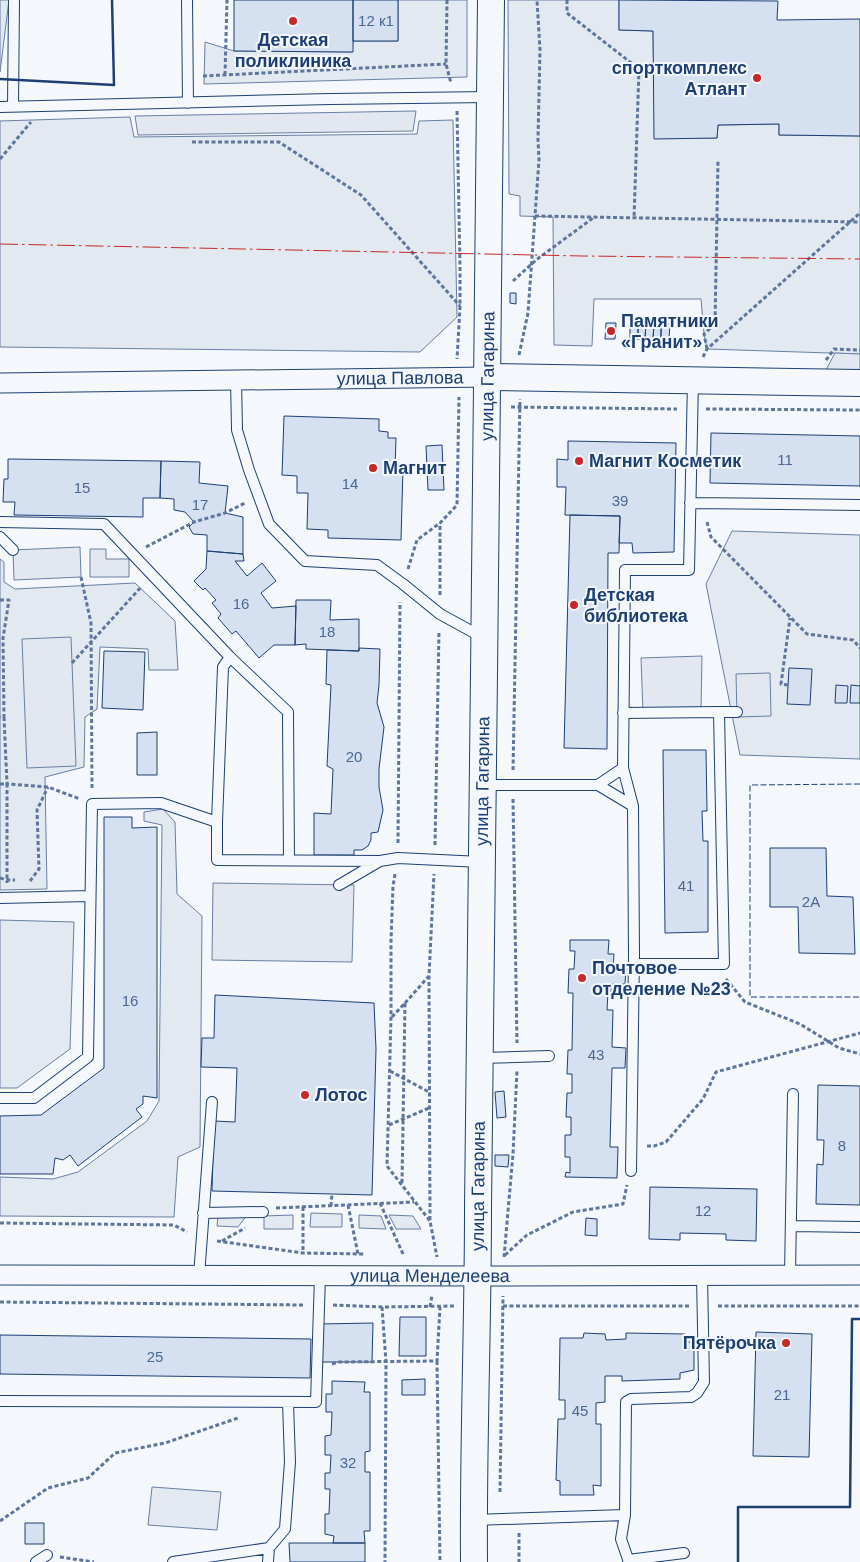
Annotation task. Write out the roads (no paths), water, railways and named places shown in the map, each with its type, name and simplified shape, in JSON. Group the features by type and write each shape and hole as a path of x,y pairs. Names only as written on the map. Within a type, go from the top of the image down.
{"main road":[{"name":"улица Гагарина","path":"474,1562 481,862 489,378 491,0"},
{"name":"улица Павлова","path":"489,378 860,383"}],"street":[{"name":"улица Павлова","path":"0,383 489,378"},
{"name":"улица Менделеева","path":"0,1275 320,1276 478,1266 504,1276 860,1275"}],"lane":[{"path":"14,0 14,107"},
{"path":"187,0 188,103"},
{"path":"0,107 491,97"},
{"path":"236,380 237,430 269,524 304,561 377,565 440,614 485,639"},
{"path":"631,1171 634,964 633,806 623,768 625,570 689,570 693,381"},
{"path":"690,503 860,505"},
{"path":"0,522 104,524 230,657 288,712 289,860"},
{"path":"0,537 13,550"},
{"path":"230,657 223,667 217,860 380,860 398,858 481,862"},
{"path":"634,964 724,964 719,712"},
{"path":"623,713 737,712"},
{"path":"598,785 623,768"},
{"path":"483,785 598,785 633,806"},
{"path":"0,1098 34,1098 88,1057 90,896 88,802 161,802 218,822"},
{"path":"339,885 380,860"},
{"path":"4,898 90,896"},
{"path":"479,1058 549,1056"},
{"path":"790,1275 793,1094"},
{"path":"198,1276 212,1102"},
{"path":"203,1213 263,1212"},
{"path":"791,1226 860,1227"},
{"path":"684,1553 629,1561 621,1539 625,1515 626,1402 631,1399 691,1397 697,1393 704,1382 702,1275"},
{"path":"0,1401 316,1402 320,1276"},
{"path":"268,1562 269,1548 285,1529 290,1462 288,1402"},
{"path":"474,1520 625,1515"},
{"path":"173,1562 269,1548"},
{"path":"36,1562 47,1555"}],"place":[{"name":"Детская поликлиника","path":"293,21"},
{"name":"спорткомплекс Атлант","path":"757,78"},
{"name":"Памятники «Гранит»","path":"611,331"},
{"name":"Магнит Косметик","path":"579,461"},
{"name":"Магнит","path":"373,468"},
{"name":"Детская библиотека","path":"574,605"},
{"name":"Почтовое отделение №23","path":"582,978"},
{"name":"Лотос","path":"305,1095"},
{"name":"Пятёрочка","path":"786,1343"}]}
